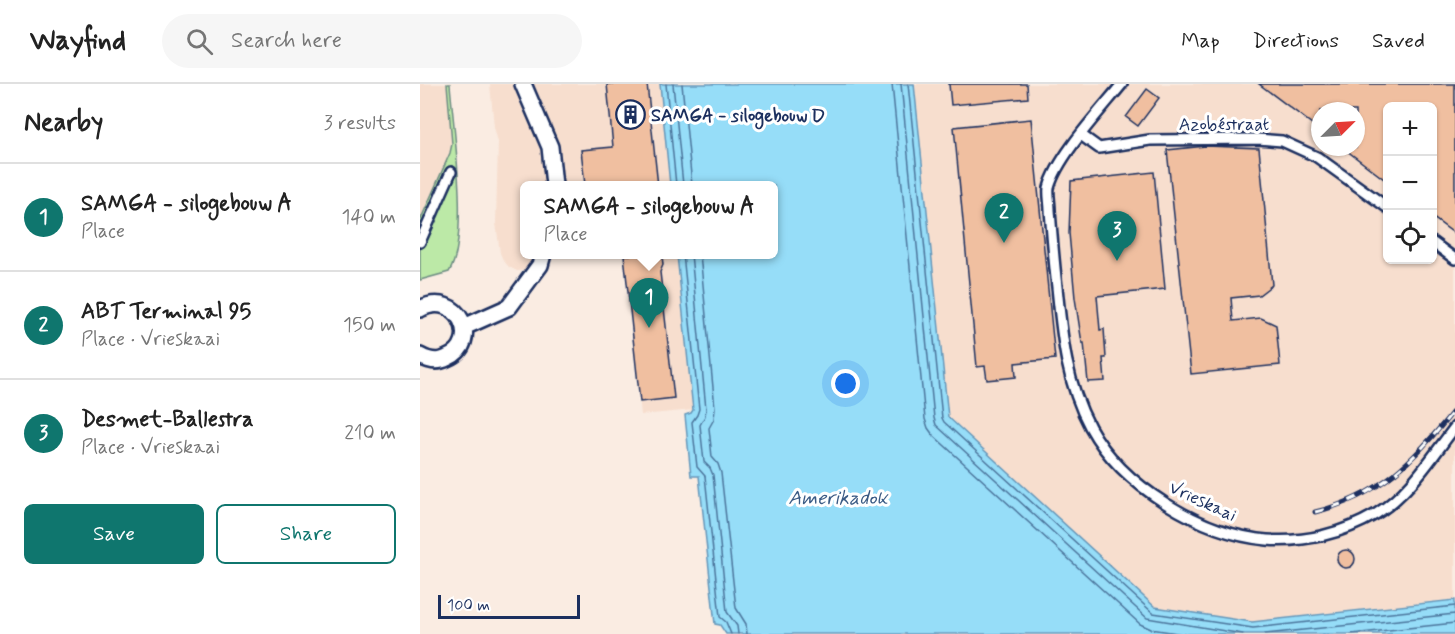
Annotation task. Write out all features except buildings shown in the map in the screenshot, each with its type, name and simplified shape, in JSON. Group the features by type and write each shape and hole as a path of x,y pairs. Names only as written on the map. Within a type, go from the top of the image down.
{"main road":[{"path":"523,84 550,147 553,181"},
{"path":"464,327 509,307 540,265 542,259"},
{"path":"420,309 427,305 447,306 456,312 464,327 462,344 451,357 434,361 420,356"}],"street":[{"name":"Vrieskaai","path":"1122,84 1061,161 1049,189 1052,241 1066,366 1081,407 1108,455 1155,498 1179,511 1237,535 1268,540 1297,540 1326,535 1350,527 1399,497 1419,475 1455,427"},
{"name":"Azobéstraat","path":"1081,135 1100,148 1150,140 1258,138 1282,141 1317,157 1383,204"},
{"path":"420,242 452,172"},
{"path":"1437,246 1455,260"}],"shaded area":[{"path":"420,84 447,84 452,144 445,175 420,230"},
{"path":"490,84 660,84 670,181 520,181 520,259 532,259 531,270 517,271 509,267 500,253 496,223 498,142 494,127"},
{"path":"914,84 1455,84 1455,600 1252,622 1155,607 948,418"},
{"path":"624,259 677,259 693,410 641,415"}],"green space":[{"path":"447,84 450,84 457,153 458,235 455,256 449,272 420,280 420,221 452,144"}],"water":[{"name":"Amerikadok","path":"660,84 914,84 948,417 1155,607 1252,622 1455,600 1455,634 726,634 720,625 715,624 699,476 691,476 685,415 693,410 677,259 778,259 778,181 670,181"}],"railway":[{"path":"1315,512 1359,496 1394,474 1410,460 1455,409"}],"place":[{"name":"SAMGA - silogebouw D","path":"630,115"},
{"name":"ABT Terminal 95","path":"1004,243"},
{"name":"Desmet-Ballestra","path":"1117,261"},
{"name":"SAMGA - silogebouw A","path":"649,328"}]}
